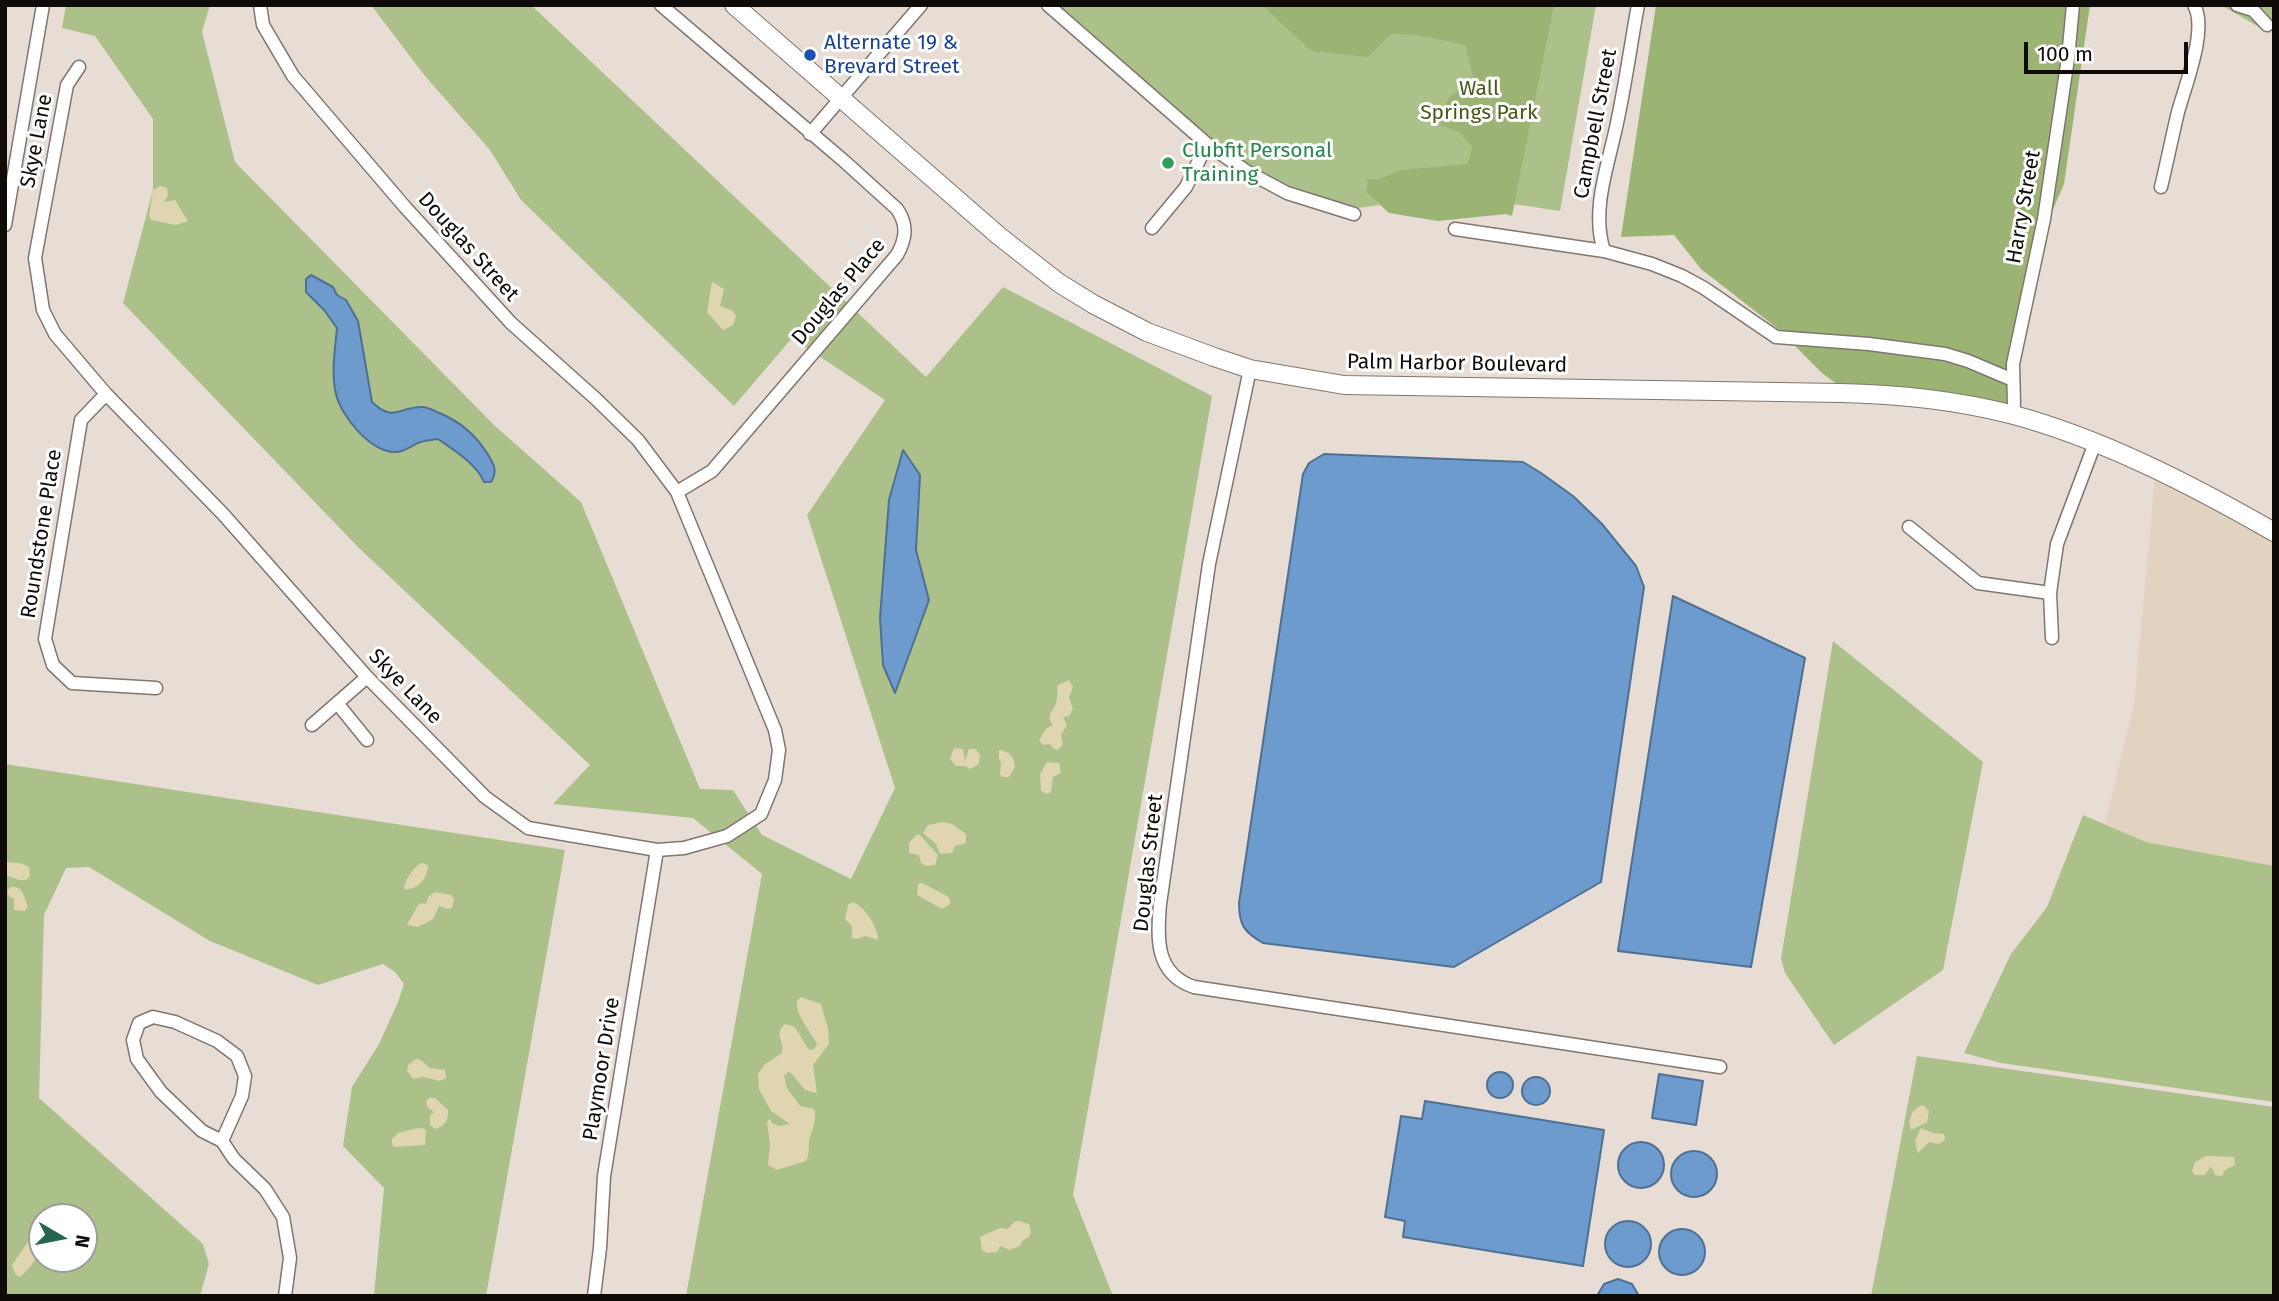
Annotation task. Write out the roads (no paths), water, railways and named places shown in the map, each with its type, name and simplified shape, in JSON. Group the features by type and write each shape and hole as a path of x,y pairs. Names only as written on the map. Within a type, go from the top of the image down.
{"main road":[{"name":"Palm Harbor Boulevard","path":"734,5 999,236 1059,283 1147,332 1250,369 1344,385 1396,388 1757,391 1905,395 1943,400 2012,415 2095,443 2211,496 2274,532"}],"street":[{"path":"5,225 43,5"},
{"name":"Douglas Street","path":"260,5 263,25 293,76 396,197 511,323 638,440 677,492"},
{"name":"Douglas Place","path":"661,5 897,209 903,218 905,231 904,243 897,255 712,471 677,492"},
{"path":"810,134 920,5"},
{"path":"1048,5 1207,144 1246,172 1287,193 1354,214"},
{"name":"Campbell Street","path":"1604,251 1598,232 1598,212 1619,116 1638,5"},
{"name":"Harry Street","path":"2012,415 2015,354 2044,219 2068,58 2073,5"},
{"path":"2161,187 2192,63 2198,28 2198,5"},
{"path":"2237,5 2253,10 2267,25"},
{"name":"Skye Lane","path":"79,67 67,85 34,258 43,310 55,334 106,394 223,514 366,677 485,797 528,828 657,850 684,848 727,836 761,814 775,780 779,750 775,730 677,492"},
{"path":"1152,228 1186,187 1207,144"},
{"path":"1455,229 1604,251 1682,276 1776,337 1869,344 1945,354 2013,380"},
{"name":"Douglas Street","path":"1250,369 1209,564 1160,904 1160,953 1172,974 1182,983 1194,987 1720,1068"},
{"name":"Roundstone Place","path":"106,394 81,420 45,639 53,665 72,683 156,688"},
{"path":"2052,638 2050,593 2057,544 2095,443"},
{"path":"1909,527 1978,583 2050,593"},
{"path":"312,725 366,677"},
{"path":"337,703 367,740"},
{"name":"Playmoor Drive","path":"594,1296 604,1176 657,850"},
{"path":"222,1141 242,1097 245,1076 237,1056 217,1041 175,1022 153,1017 139,1023 133,1040 137,1059 161,1093 202,1131 222,1141 234,1159 265,1189 282,1217 290,1258 285,1296"}],"water":[{"path":"311,275 333,287 337,295 346,300 358,321 372,402 391,413 426,408 459,424 477,439 492,461 495,471 491,482 484,482 471,463 438,439 423,441 396,452 386,451 358,432 336,394 334,370 337,328 306,292 306,279"},
{"path":"903,450 920,475 916,550 929,600 895,693 883,665 880,618 889,500"},
{"path":"1324,454 1523,462 1573,496 1602,524 1636,566 1644,587 1601,882 1454,967 1263,943 1247,931 1240,917 1239,903 1303,474 1309,463"},
{"path":"1673,596 1805,658 1751,967 1618,951"},
{"path":"1500,1072 1509,1076 1513,1085 1509,1094 1500,1098 1491,1094 1487,1085 1491,1076"},
{"path":"1659,1074 1703,1081 1696,1125 1652,1118"},
{"path":"1536,1077 1546,1081 1550,1091 1546,1101 1536,1105 1526,1101 1522,1091 1526,1081"},
{"path":"1425,1101 1604,1130 1583,1266 1403,1237 1405,1221 1385,1217 1401,1116 1422,1119"},
{"path":"1641,1142 1650,1143 1657,1149 1663,1156 1663,1174 1657,1181 1650,1187 1641,1188 1632,1187 1625,1181 1619,1174 1618,1165 1619,1156 1625,1149 1632,1143"},
{"path":"1694,1151 1711,1157 1717,1174 1711,1191 1694,1197 1677,1191 1671,1174 1677,1157"},
{"path":"1628,1221 1644,1228 1651,1244 1644,1260 1628,1267 1612,1260 1605,1244 1612,1228"},
{"path":"1682,1229 1698,1236 1705,1252 1698,1268 1682,1275 1666,1268 1659,1252 1666,1236"},
{"path":"1618,1279 1632,1284 1639,1296 1597,1296 1604,1284"}],"place":[{"name":"Alternate 19 & Brevard Street","path":"810,55"},
{"name":"Clubfit Personal Training","path":"1168,163"}],"park label":[{"name":"Wall Springs Park","path":"1479,101"}]}
